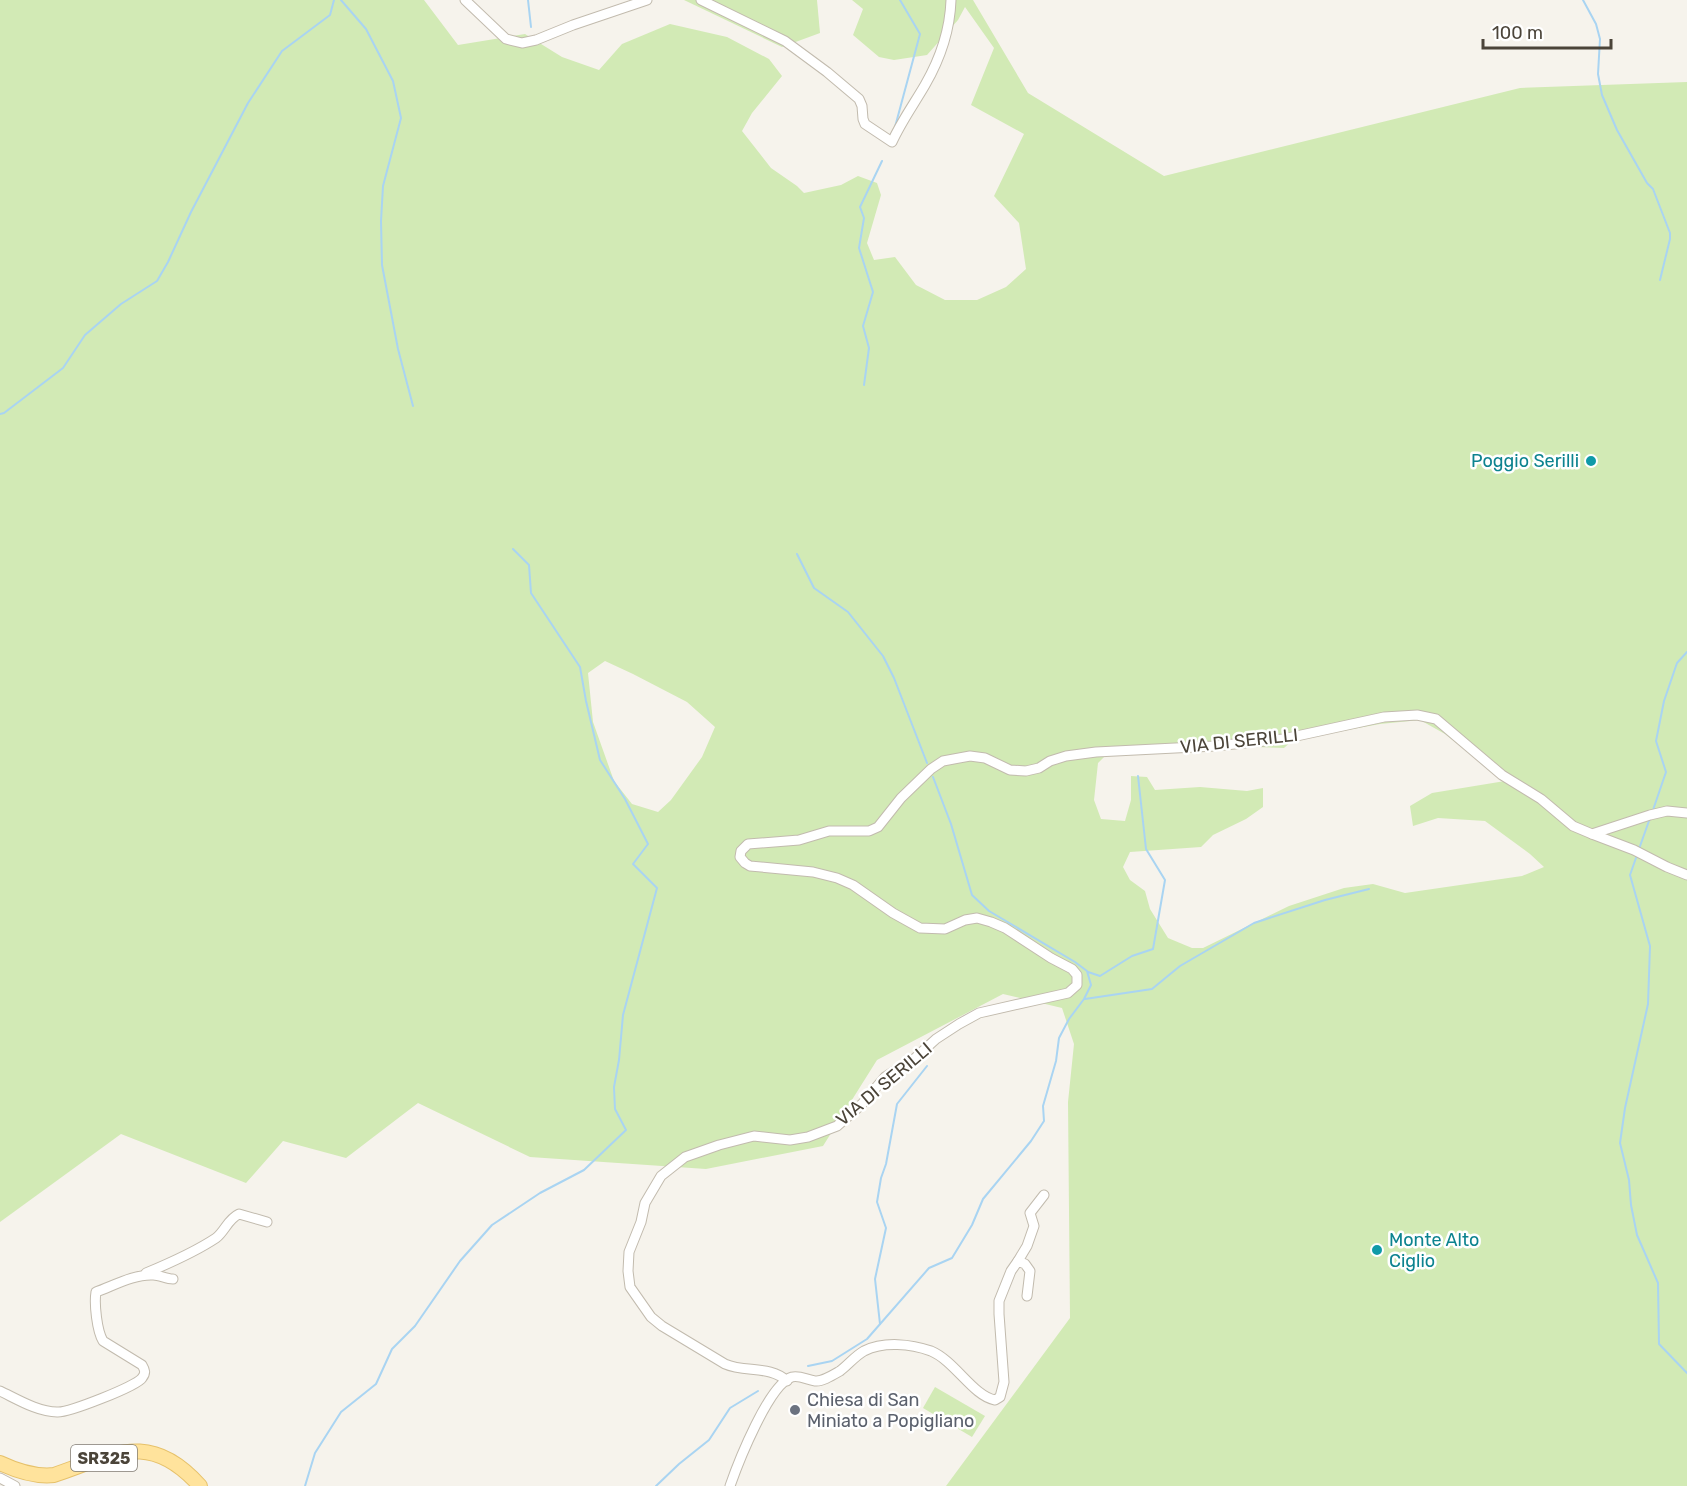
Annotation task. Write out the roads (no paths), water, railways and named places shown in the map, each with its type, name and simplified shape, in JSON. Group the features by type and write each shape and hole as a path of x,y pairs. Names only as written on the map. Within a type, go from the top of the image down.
{"main road":[{"name":"SR325","path":"0,1463 20,1471 45,1476 115,1454 139,1451 166,1457 187,1471 200,1486"}],"street":[{"path":"465,0 506,39 522,43 647,0"},
{"path":"701,0 785,41 827,72 859,99 865,124 892,142 899,126 926,83 945,41 951,0"},
{"name":"VIA DI SERILLI","path":"787,1380 764,1371 730,1367 662,1326 651,1317 630,1287 629,1252 641,1222 645,1203 661,1176 685,1157 719,1145 754,1136 790,1140 807,1137 837,1125 862,1104 885,1077 914,1059 936,1039 967,1019 979,1013 1068,993 1077,985 1078,980 1072,969 1005,928 991,922 977,918 965,920 945,929 920,928 893,913 853,885 837,878 813,872 750,866 740,857 741,851 748,844 800,840 829,831 869,831 878,827 901,798 931,769 943,761 970,756 985,758 1010,770 1026,771 1076,754 1215,746 1283,739 1384,717 1417,715 1436,719 1502,775 1541,799 1574,826 1592,834"},
{"path":"1592,834 1652,814 1667,811 1687,813"},
{"path":"1592,834 1687,875"},
{"path":"733,1485 743,1450 777,1390 787,1380 801,1376 816,1381 820,1380 840,1370 864,1351 880,1345 926,1349 948,1362 982,1395 996,1400 1000,1397 1004,1382 999,1301 1011,1271 1027,1246 1034,1226 1030,1213 1044,1195"},
{"path":"0,1391 48,1412 58,1412 76,1408 136,1383 144,1376 145,1370 142,1365 100,1337 96,1292 139,1276 193,1251 216,1237 231,1219 239,1214 267,1222"},
{"path":"1018,1261 1025,1264 1030,1271 1027,1296"},
{"path":"139,1276 154,1275 172,1279"},
{"path":"0,1478 15,1486"}],"waterway":[{"path":"0,414 63,368 85,335 121,304 157,281 248,103 282,51 330,15 334,0"},
{"path":"341,0 366,29 393,81 401,118 383,186 382,265 398,349 413,406"},
{"path":"528,0 531,27"},
{"path":"895,127 920,34 900,0"},
{"path":"1583,0 1596,24 1600,39 1598,74 1602,95 1617,130 1647,183 1653,189 1670,233 1660,280"},
{"path":"864,385 869,348 863,326 873,292 859,248 864,218 860,207 882,161"},
{"path":"305,1486 315,1453 341,1412 376,1384 392,1349 415,1326 460,1261 492,1225 540,1193 584,1170 626,1130 615,1109 614,1087 623,1015 657,888 633,864 648,844 625,799 600,760 580,667 531,593 529,565 513,549"},
{"path":"797,554 814,588 848,612 883,656 894,678 927,763"},
{"path":"1653,810 1666,772 1656,741 1664,701 1677,663 1687,652"},
{"path":"1088,972 1100,976 1132,956 1153,949 1165,880 1146,849 1138,776"},
{"path":"808,1366 832,1361 867,1339 929,1268 952,1258 972,1225 983,1199 1031,1141 1044,1121 1043,1106 1056,1061 1059,1038 1091,985 1087,971 989,911 972,895 951,824 933,777"},
{"path":"1639,849 1650,818"},
{"path":"1637,855 1630,875 1650,946 1648,1004 1625,1108 1620,1143 1629,1180 1637,1235 1658,1283 1659,1344 1687,1373"},
{"path":"1085,999 1152,989 1180,966 1254,923 1325,900 1369,889"},
{"path":"880,1324 875,1279 886,1228 877,1202 881,1178 886,1164 897,1104 927,1066"},
{"path":"656,1486 709,1440 730,1408 758,1391"}],"place":[{"name":"Poggio Serilli","path":"1591,461"},
{"name":"Monte Alto Ciglio","path":"1377,1250"},
{"name":"Chiesa di San Miniato a Popigliano","path":"795,1410"}]}
